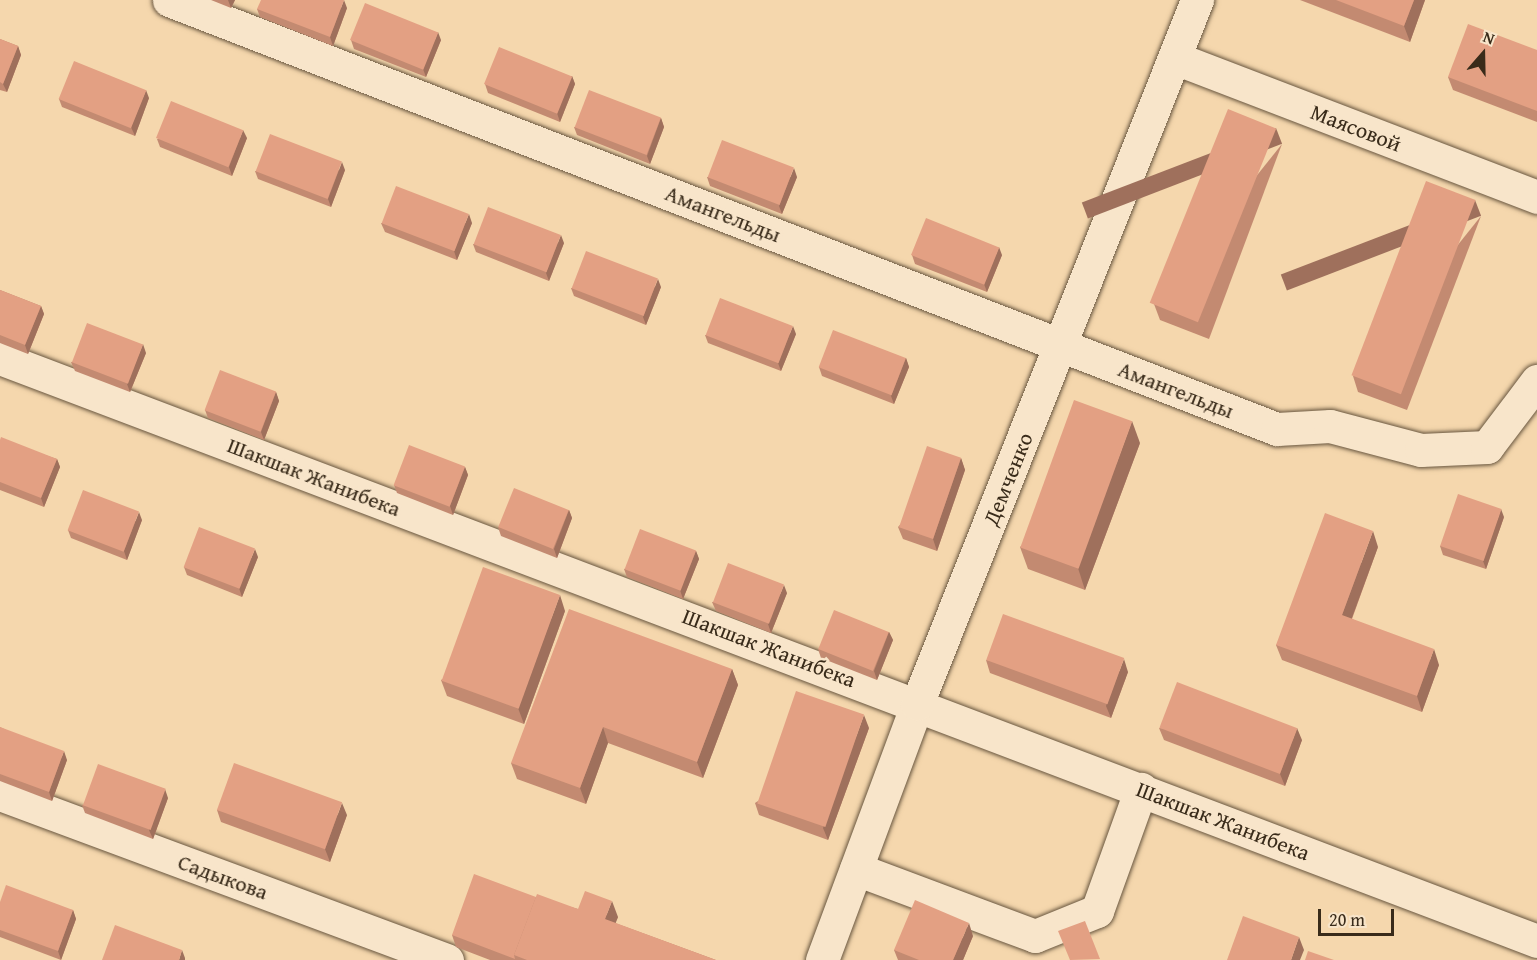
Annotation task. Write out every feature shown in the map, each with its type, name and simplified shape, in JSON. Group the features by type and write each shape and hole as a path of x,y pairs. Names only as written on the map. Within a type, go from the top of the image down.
{"street":[{"name":"Амангельды","path":"169,0 1277,429 1330,426 1420,450 1487,447 1537,381"},
{"name":"Демченко","path":"822,960 917,704 1197,0"},
{"name":"Маясовой","path":"1175,58 1537,197"},
{"name":"Шакшак Жанибека","path":"0,358 1537,941"},
{"path":"856,869 1035,936 1097,911 1141,789"},
{"name":"Садыкова","path":"0,794 447,960"}],"building":[{"path":"261,0 344,0 330,37 257,9"},
{"path":"1336,0 1414,0 1404,26"},
{"path":"365,3 438,33 423,70 350,40"},
{"path":"1468,24 1537,50 1537,111 1448,77"},
{"path":"0,39 18,46 3,84 0,82"},
{"path":"499,47 572,77 557,114 484,84"},
{"path":"74,61 146,90 131,128 59,99"},
{"path":"589,90 661,118 647,155 575,127"},
{"path":"171,101 243,130 228,167 156,138"},
{"path":"1228,109 1276,128 1198,322 1150,303"},
{"path":"270,134 342,162 328,199 256,171"},
{"path":"722,140 794,168 780,205 708,177"},
{"path":"1426,181 1475,200 1401,394 1351,375"},
{"path":"396,186 469,214 454,251 382,223"},
{"path":"488,207 561,235 546,272 474,244"},
{"path":"926,218 999,248 984,285 911,255"},
{"path":"586,251 658,279 644,316 572,288"},
{"path":"0,290 41,306 25,345 0,335"},
{"path":"720,298 793,326 778,363 706,335"},
{"path":"87,323 143,345 128,384 72,362"},
{"path":"833,330 906,358 891,395 819,367"},
{"path":"220,370 276,392 261,432 205,410"},
{"path":"1074,400 1132,421 1079,569 1020,548"},
{"path":"1,437 57,459 41,498 0,482"},
{"path":"409,445 465,467 450,507 394,485"},
{"path":"927,446 961,458 933,539 899,527"},
{"path":"514,488 569,510 553,549 498,527"},
{"path":"83,490 139,512 124,552 68,530"},
{"path":"1458,494 1501,509 1484,561 1440,546"},
{"path":"1325,513 1373,531 1342,615 1434,649 1417,696 1276,645"},
{"path":"199,527 255,549 240,589 184,567"},
{"path":"640,529 696,551 681,591 625,569"},
{"path":"728,563 784,585 769,624 713,602"},
{"path":"483,567 560,595 519,709 442,681"},
{"path":"569,609 732,669 697,762 603,727 580,788 511,763"},
{"path":"834,610 889,632 873,671 818,649"},
{"path":"1003,614 1124,658 1107,704 986,660"},
{"path":"1177,682 1297,728 1280,774 1159,728"},
{"path":"796,691 864,714 825,827 757,804"},
{"path":"0,727 64,751 49,792 0,774"},
{"path":"234,763 342,802 325,849 217,810"},
{"path":"98,764 166,789 151,830 83,805"},
{"path":"474,874 536,897 514,955 515,959 452,935"},
{"path":"6,885 73,910 58,951 0,930 0,902"},
{"path":"585,891 612,901 605,919 716,960 527,960 514,955 537,894 578,909"},
{"path":"915,900 969,923 953,960 919,960 894,950"},
{"path":"1243,916 1299,937 1291,960 1227,960"},
{"path":"1085,921 1100,959 1070,960 1058,931"},
{"path":"115,925 182,950 179,960 102,960"},
{"path":"1308,951 1334,960 1305,960"}]}
